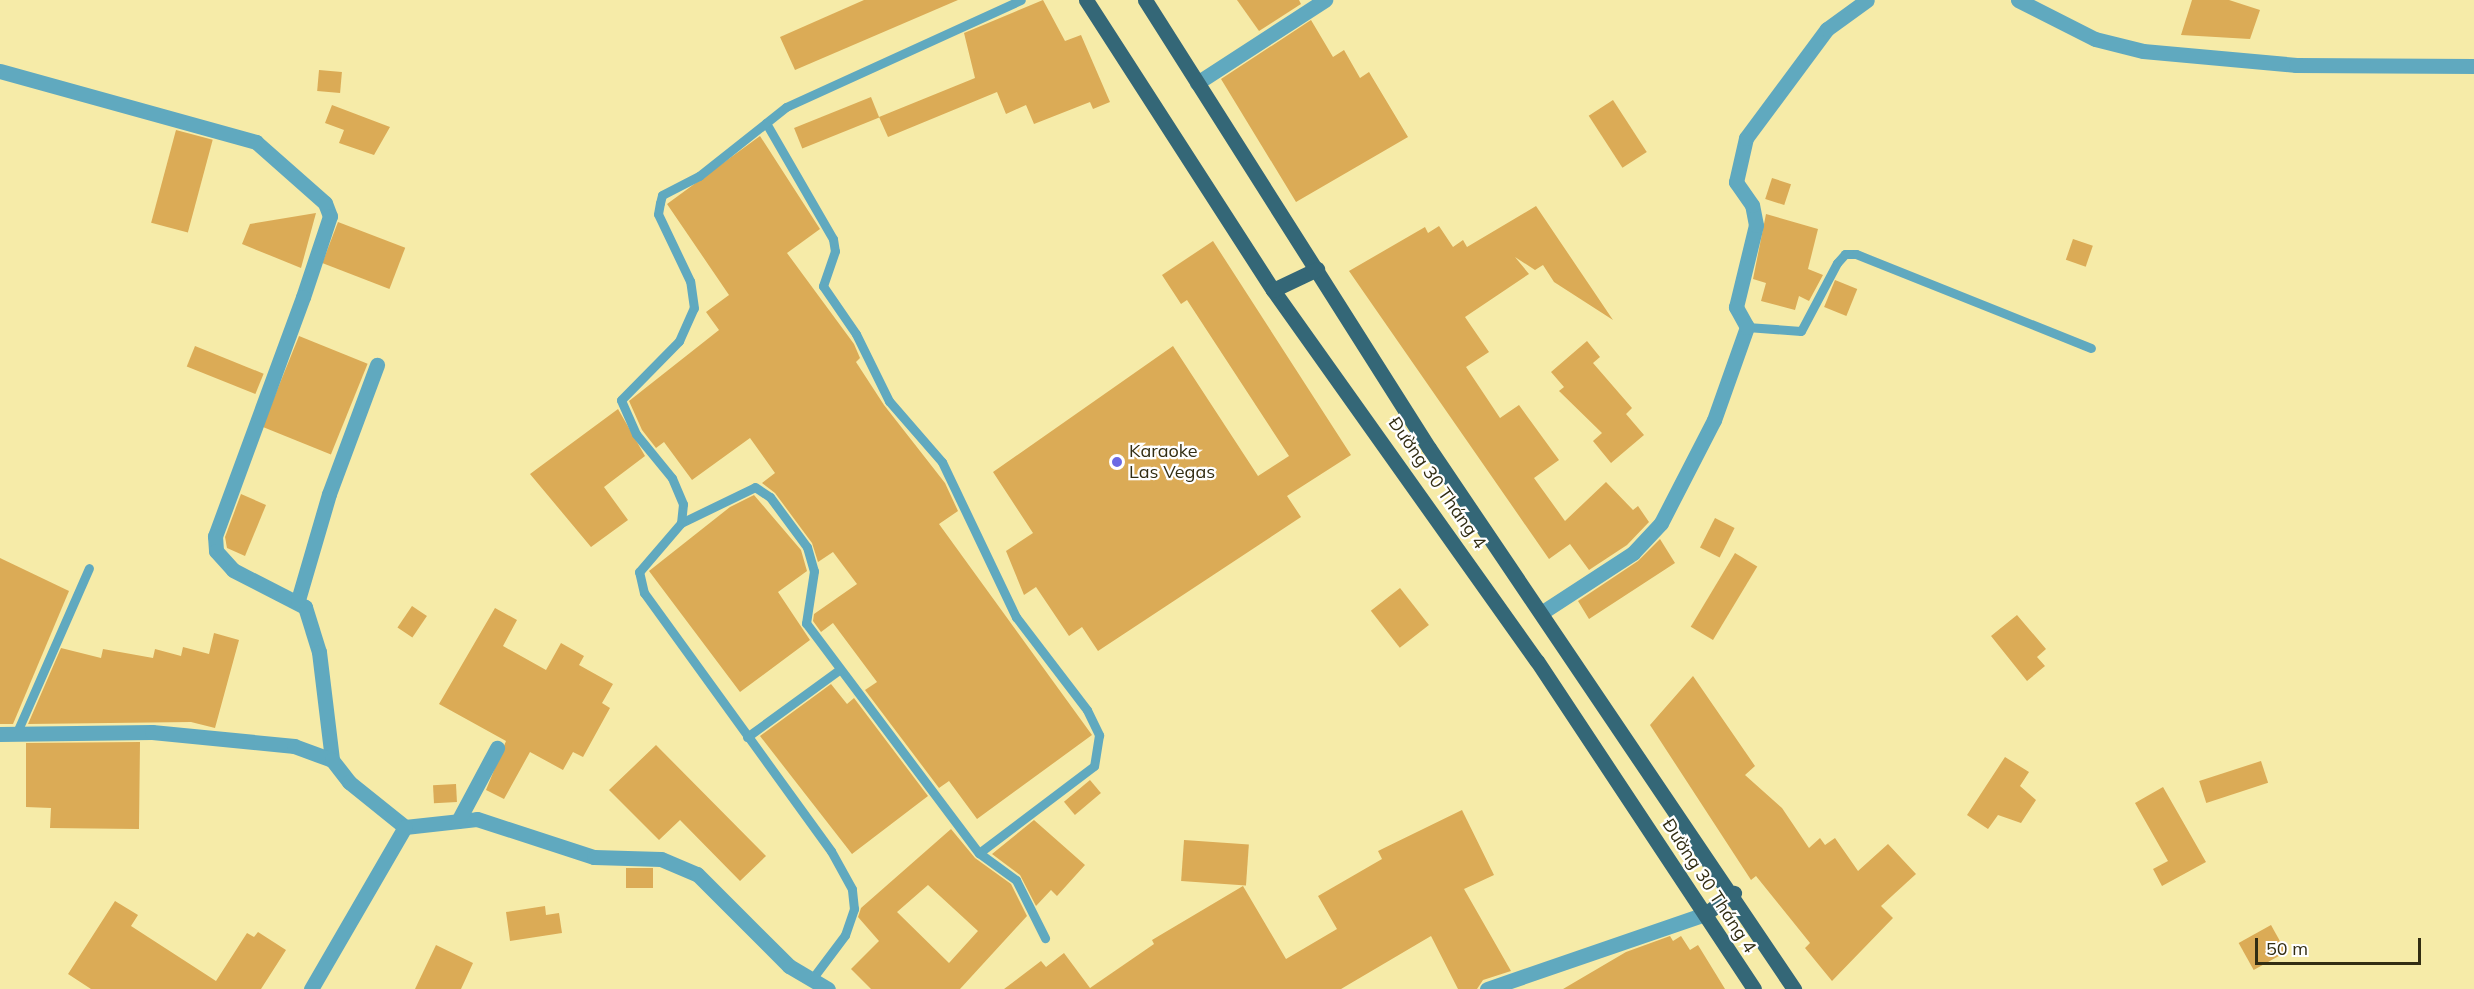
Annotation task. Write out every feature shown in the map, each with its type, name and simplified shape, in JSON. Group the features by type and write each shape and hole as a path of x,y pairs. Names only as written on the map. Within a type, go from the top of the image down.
{"main road":[{"name":"Đường 30 Tháng 4","path":"1086,0 1273,290 1378,432 1754,989"},
{"name":"Đường 30 Tháng 4","path":"1145,0 1541,613 1734,893 1794,989"},
{"path":"1273,290 1317,269"},
{"path":"1705,914 1734,893"}],"street":[{"path":"1197,83 1325,0"},
{"path":"1541,613 1633,553 1661,523 1714,420 1747,327 1736,306 1756,225 1752,205 1736,182 1746,138 1827,29 1867,0"},
{"path":"2018,0 2095,39 2143,51 2296,65 2474,66"},
{"path":"0,71 256,142 325,203 330,216 303,297 215,536 216,551 233,570 298,600"},
{"path":"377,364 329,494 298,600 319,652 332,760 349,782 405,827 458,821 498,823 594,857 679,865 697,874 789,966 828,989"},
{"path":"0,734 152,732 294,747 332,760"},
{"path":"458,821 497,748"},
{"path":"310,989 405,827"},
{"path":"1487,989 1705,914"}],"lane":[{"path":"681,523 683,504 672,478 636,434 621,400 679,341 694,308 690,281 658,214 662,195 699,176 766,123 842,78 1021,0"},
{"path":"766,123 833,239 835,251 823,286 856,334 889,401 942,462 1016,617 1087,710 1099,735 1094,766 979,853"},
{"path":"1747,327 1801,332 1837,263 1845,254 1856,254 2091,348"},
{"path":"812,979 845,935 854,909 852,889 831,851 644,593 639,572 681,523 755,487 770,497 807,547 814,571 806,623 839,670 979,853 1016,880 1045,938"},
{"path":"17,732 89,568"},
{"path":"747,737 839,670"}],"building":[{"path":"864,0 958,0 795,70 780,37"},
{"path":"1043,0 1065,41 1081,35 1110,102 1093,109 1090,102 1034,124 1026,105 1006,114 997,92 888,137 879,117 975,78 964,33"},
{"path":"1237,0 1299,0 1301,4 1259,31"},
{"path":"2192,0 2229,0 2260,10 2250,39 2181,35"},
{"path":"1311,20 1333,57 1344,50 1360,78 1369,72 1408,137 1296,202 1221,79"},
{"path":"319,70 342,72 340,93 317,91"},
{"path":"871,97 879,117 802,148 794,128"},
{"path":"1613,100 1647,152 1622,168 1589,116"},
{"path":"332,105 390,127 374,155 339,143 344,130 325,123"},
{"path":"176,130 213,140 188,233 151,223"},
{"path":"760,136 820,229 787,253 854,344 860,358 856,362 884,405 945,483 958,511 939,524 1092,735 977,819 949,781 939,788 865,690 877,682 833,623 821,632 813,621 814,614 857,584 833,552 818,562 812,543 775,493 762,483 775,473 750,438 692,480 664,442 656,448 642,430 629,401 719,330 706,312 729,295 667,204"},
{"path":"1772,178 1791,184 1784,205 1765,199"},
{"path":"1536,206 1613,320 1554,282 1543,265 1535,270 1515,257 1529,274 1465,317 1489,352 1466,367 1500,418 1519,405 1559,460 1534,478 1565,521 1606,482 1633,510 1638,506 1649,522 1627,545 1589,570 1570,544 1549,559 1349,271 1425,227 1428,233 1439,226 1453,247 1463,240 1467,247"},
{"path":"316,213 301,268 242,244 250,224"},
{"path":"1766,214 1818,229 1808,269 1823,275 1809,301 1799,296 1795,310 1761,301 1766,283 1753,279"},
{"path":"338,222 405,248 389,289 322,263"},
{"path":"2073,239 2093,246 2086,267 2066,260"},
{"path":"1213,241 1351,455 1287,496 1301,517 1098,651 1082,627 1069,636 1036,587 1024,595 1006,551 1033,533 993,472 1173,346 1258,476 1289,456 1187,300 1181,304 1162,275"},
{"path":"1835,280 1857,289 1846,316 1824,307"},
{"path":"299,336 368,364 331,455 262,427"},
{"path":"1587,341 1600,357 1593,363 1632,408 1626,414 1644,435 1611,463 1593,441 1602,433 1559,391 1564,387 1551,372"},
{"path":"195,346 264,374 255,394 187,366"},
{"path":"618,409 645,456 604,487 628,520 591,547 530,474"},
{"path":"241,494 266,505 245,556 227,548 225,537"},
{"path":"754,495 801,550 807,571 778,592 810,640 740,692 649,571 730,507"},
{"path":"1715,518 1735,528 1720,557 1700,547"},
{"path":"1660,539 1675,563 1589,619 1578,601 1638,561"},
{"path":"1735,553 1757,566 1713,640 1691,627"},
{"path":"0,558 69,591 13,724 0,724"},
{"path":"1400,588 1429,625 1400,648 1371,611"},
{"path":"412,606 427,616 412,638 397,628"},
{"path":"495,608 517,620 503,646 546,670 561,643 584,656 579,665 613,684 602,703 610,708 583,757 573,752 563,770 530,752 504,799 486,790 506,741 439,704"},
{"path":"2017,615 2046,649 2037,657 2045,666 2027,681 1991,636"},
{"path":"214,633 239,640 215,728 191,722 28,724 61,648 101,658 103,649 153,658 155,649 181,656 183,647 209,654"},
{"path":"1693,676 1755,766 1745,775 1782,808 1809,848 1820,838 1825,845 1835,838 1858,871 1888,844 1916,874 1881,906 1893,918 1832,981 1805,948 1810,943 1756,876 1751,880 1650,725"},
{"path":"831,684 847,704 854,698 928,796 852,854 760,736"},
{"path":"140,742 139,829 50,828 51,808 26,807 26,743"},
{"path":"656,745 766,856 740,881 680,820 659,840 609,790"},
{"path":"2005,757 2029,772 2020,786 2036,800 2021,823 1998,815 1988,829 1967,815"},
{"path":"2261,761 2268,783 2206,803 2199,781"},
{"path":"1090,780 1101,793 1075,815 1064,802"},
{"path":"456,784 457,802 434,803 433,785"},
{"path":"2163,787 2206,862 2162,886 2153,869 2168,861 2135,803"},
{"path":"1462,810 1494,875 1464,889 1511,971 1483,980 1477,989 1458,989 1431,936 1341,989 1004,989 1041,961 1046,967 1064,953 1090,988 1154,944 1152,940 1243,886 1286,959 1337,929 1318,896 1382,859 1378,851"},
{"path":"1034,820 1085,865 1057,896 1051,890 1036,906 1020,875 992,854"},
{"path":"951,829 975,858 1011,884 1027,916 960,989 871,989 851,969 879,941 858,917 861,908","holes":["928,885 978,931 949,963 897,912"]},
{"path":"1184,840 1249,845 1246,885 1181,881"},
{"path":"626,868 653,868 653,888 626,888"},
{"path":"115,901 138,915 131,926 216,981 247,933 254,937 258,932 286,950 261,989 91,989 68,974"},
{"path":"545,906 546,915 559,913 562,933 510,941 506,912"},
{"path":"2271,925 2286,952 2254,970 2239,943"},
{"path":"1670,936 1673,941 1681,936 1690,950 1698,945 1725,989 1563,989 1626,952"},
{"path":"436,945 473,963 461,989 415,989"}],"place":[{"name":"Karaoke Las Vegas","path":"1117,462"}]}
